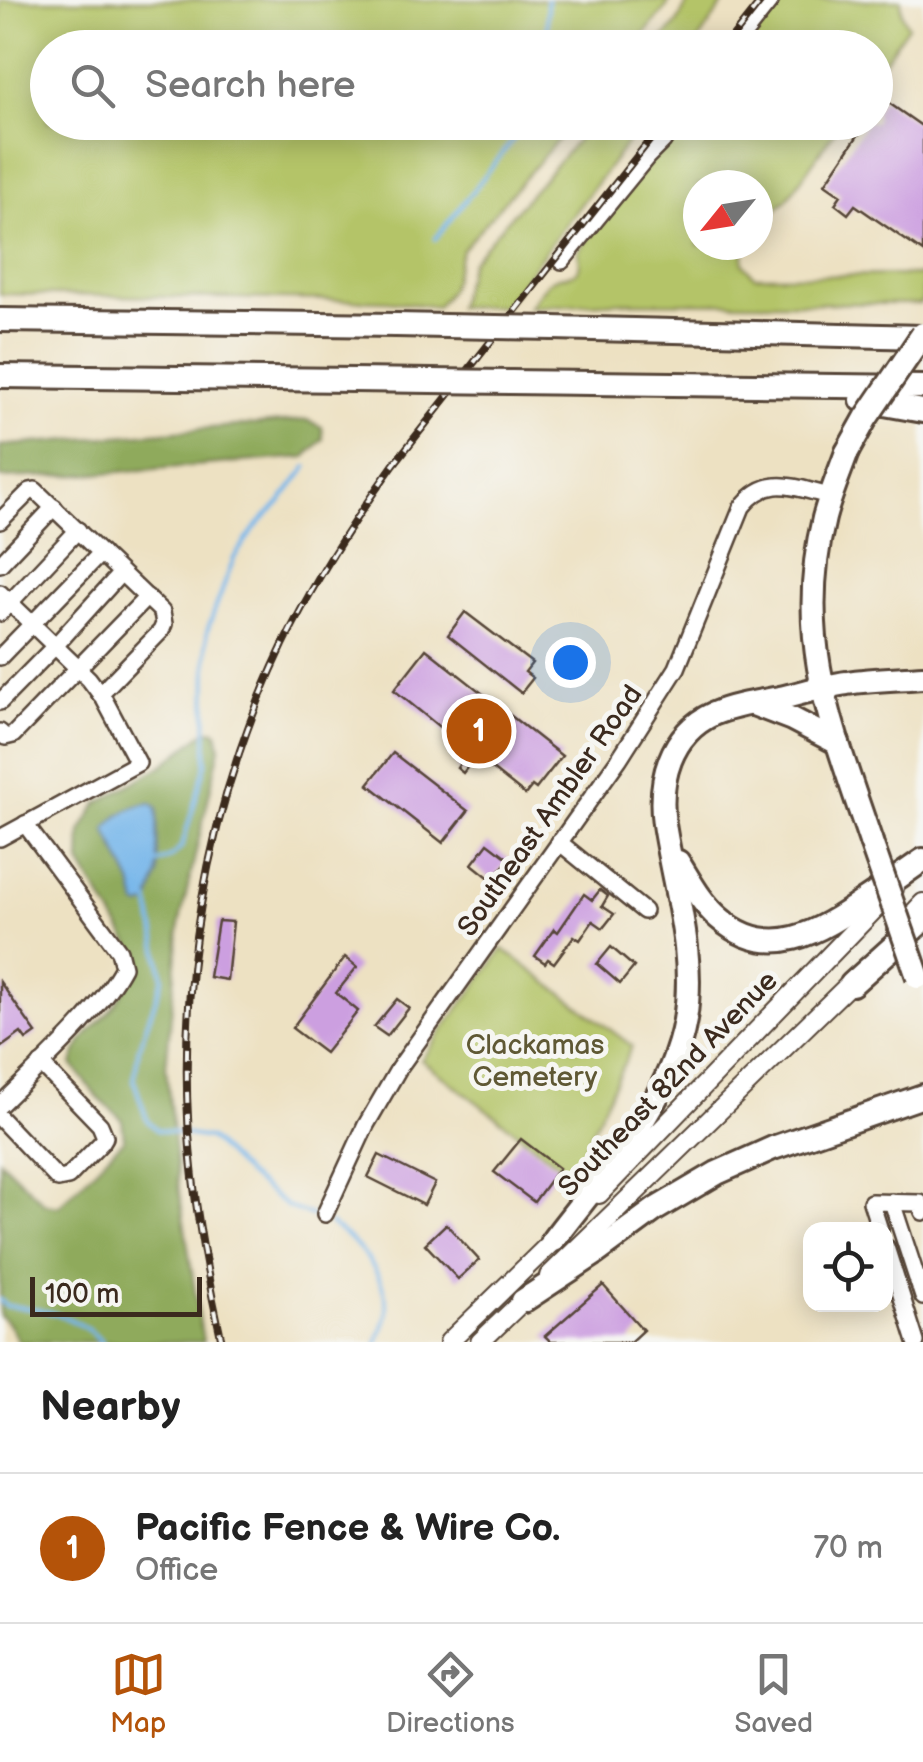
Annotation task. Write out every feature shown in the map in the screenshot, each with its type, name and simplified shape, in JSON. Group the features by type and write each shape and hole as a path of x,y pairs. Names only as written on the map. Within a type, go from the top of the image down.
{"highway":[{"path":"0,320 396,324 846,335 923,333"},
{"path":"920,984 822,688 816,658 814,586 830,496 847,452 923,333"},
{"path":"0,376 923,387"},
{"path":"775,386 923,411"},
{"path":"553,1240 649,1110 680,1040 688,991 688,953 662,799 672,755 685,735 703,720 727,710 847,683 923,677"},
{"path":"753,704 838,743"},
{"path":"670,850 700,897 719,918 744,934 772,941 822,928 923,861"},
{"path":"852,984 923,920"},
{"path":"523,1301 665,1203 716,1173 773,1148 923,1096"}],"main road":[{"name":"Southeast 82nd Avenue","path":"449,1342 671,1122 828,955 923,861"},
{"name":"Southeast 82nd Avenue","path":"480,1342 852,984 923,903"}],"street":[{"path":"747,30 771,0"},
{"path":"562,261 664,140"},
{"name":"Southeast Ambler Road","path":"325,1214 366,1124 397,1070 619,759 677,668 742,506 762,488 777,484 830,496"},
{"path":"0,521 30,490 36,490 162,612 164,624 160,631 100,694"},
{"path":"0,564 54,506"},
{"path":"0,838 138,763 100,694 32,624 3,603 78,530"},
{"path":"0,656 101,553"},
{"path":"0,702 122,573"},
{"path":"0,732 5,737 12,735 146,597"},
{"path":"0,1105 113,986 123,967 119,951 25,824"},
{"path":"559,842 644,911"},
{"path":"0,1118 58,1179 68,1177 102,1142 105,1137 100,1126 40,1064"},
{"path":"877,1222 871,1202 920,1202 923,1212"},
{"path":"892,1202 923,1298"},
{"path":"893,1269 916,1342"}],"green space":[{"path":"0,0 670,0 648,30 30,30 30,140 557,140 462,250 450,290 437,307 388,301 0,294"},
{"path":"689,0 726,0 706,30 671,30"},
{"path":"777,0 901,0 908,26 893,48 893,30 753,30"},
{"path":"577,140 629,140 504,306 457,307 471,262"},
{"path":"665,140 828,140 788,198 773,212 773,170 683,170 683,260 743,260 754,276 923,275 923,299 920,304 619,302 529,307 550,281 577,272 578,251"},
{"path":"307,420 322,427 323,439 305,457 0,478 0,446"},
{"path":"207,730 217,731 220,748 180,921 166,1067 179,1190 203,1342 19,1342 0,1316 0,1160 45,1204 59,1206 124,1139 122,1119 98,1098 72,1064 85,1037 122,993 139,959 80,863 81,832 97,804 163,765"},
{"name":"Clackamas Cemetery","path":"503,949 632,1046 572,1174 421,1060"}],"water":[{"path":"151,803 157,808 158,875 149,903 141,907 106,830 126,812"}],"building":[{"path":"893,106 923,127 923,252 855,205 848,214 835,204 841,195 825,184 855,140 893,140"},
{"path":"465,612 532,663 525,672 533,678 521,693 448,635"},
{"path":"426,649 562,756 536,789 532,786 525,795 476,756 463,773 457,768 469,751 394,690"},
{"path":"393,753 468,811 443,843 368,784"},
{"path":"488,843 509,859 492,880 472,864"},
{"path":"600,890 608,896 602,906 614,914 603,928 593,921 580,940 574,936 554,963 548,959 545,963 535,956 554,929 558,932 584,894 592,900"},
{"path":"218,921 233,922 227,980 209,977"},
{"path":"611,947 634,967 620,984 597,964"},
{"path":"345,957 357,967 336,993 358,1011 325,1053 292,1028"},
{"path":"0,982 36,1033 26,1040 21,1033 0,1048"},
{"path":"397,999 409,1008 387,1036 374,1027"},
{"path":"521,1139 559,1168 534,1202 494,1172"},
{"path":"379,1155 435,1183 424,1205 368,1177"},
{"path":"446,1224 479,1260 458,1279 425,1244"},
{"path":"603,1285 643,1330 630,1342 551,1342 545,1336"}],"waterway":[{"path":"547,0 547,30"},
{"path":"435,239 513,140"},
{"path":"157,863 173,856 182,846 206,764 207,631 234,558 307,467"},
{"path":"149,900 163,978 139,1047 134,1081 147,1120 157,1130 209,1138 288,1207 312,1216"},
{"path":"330,1224 369,1260 381,1284 387,1314 377,1342"},
{"path":"0,1300 6,1306 70,1319 102,1342"}],"railway":[{"path":"738,30 762,0"},
{"path":"222,1342 193,1178 187,1042 201,905 233,772 256,707 308,598 378,486 650,140"}],"place":[{"name":"Pacific Fence & Wire Co.","path":"479,731"}]}
